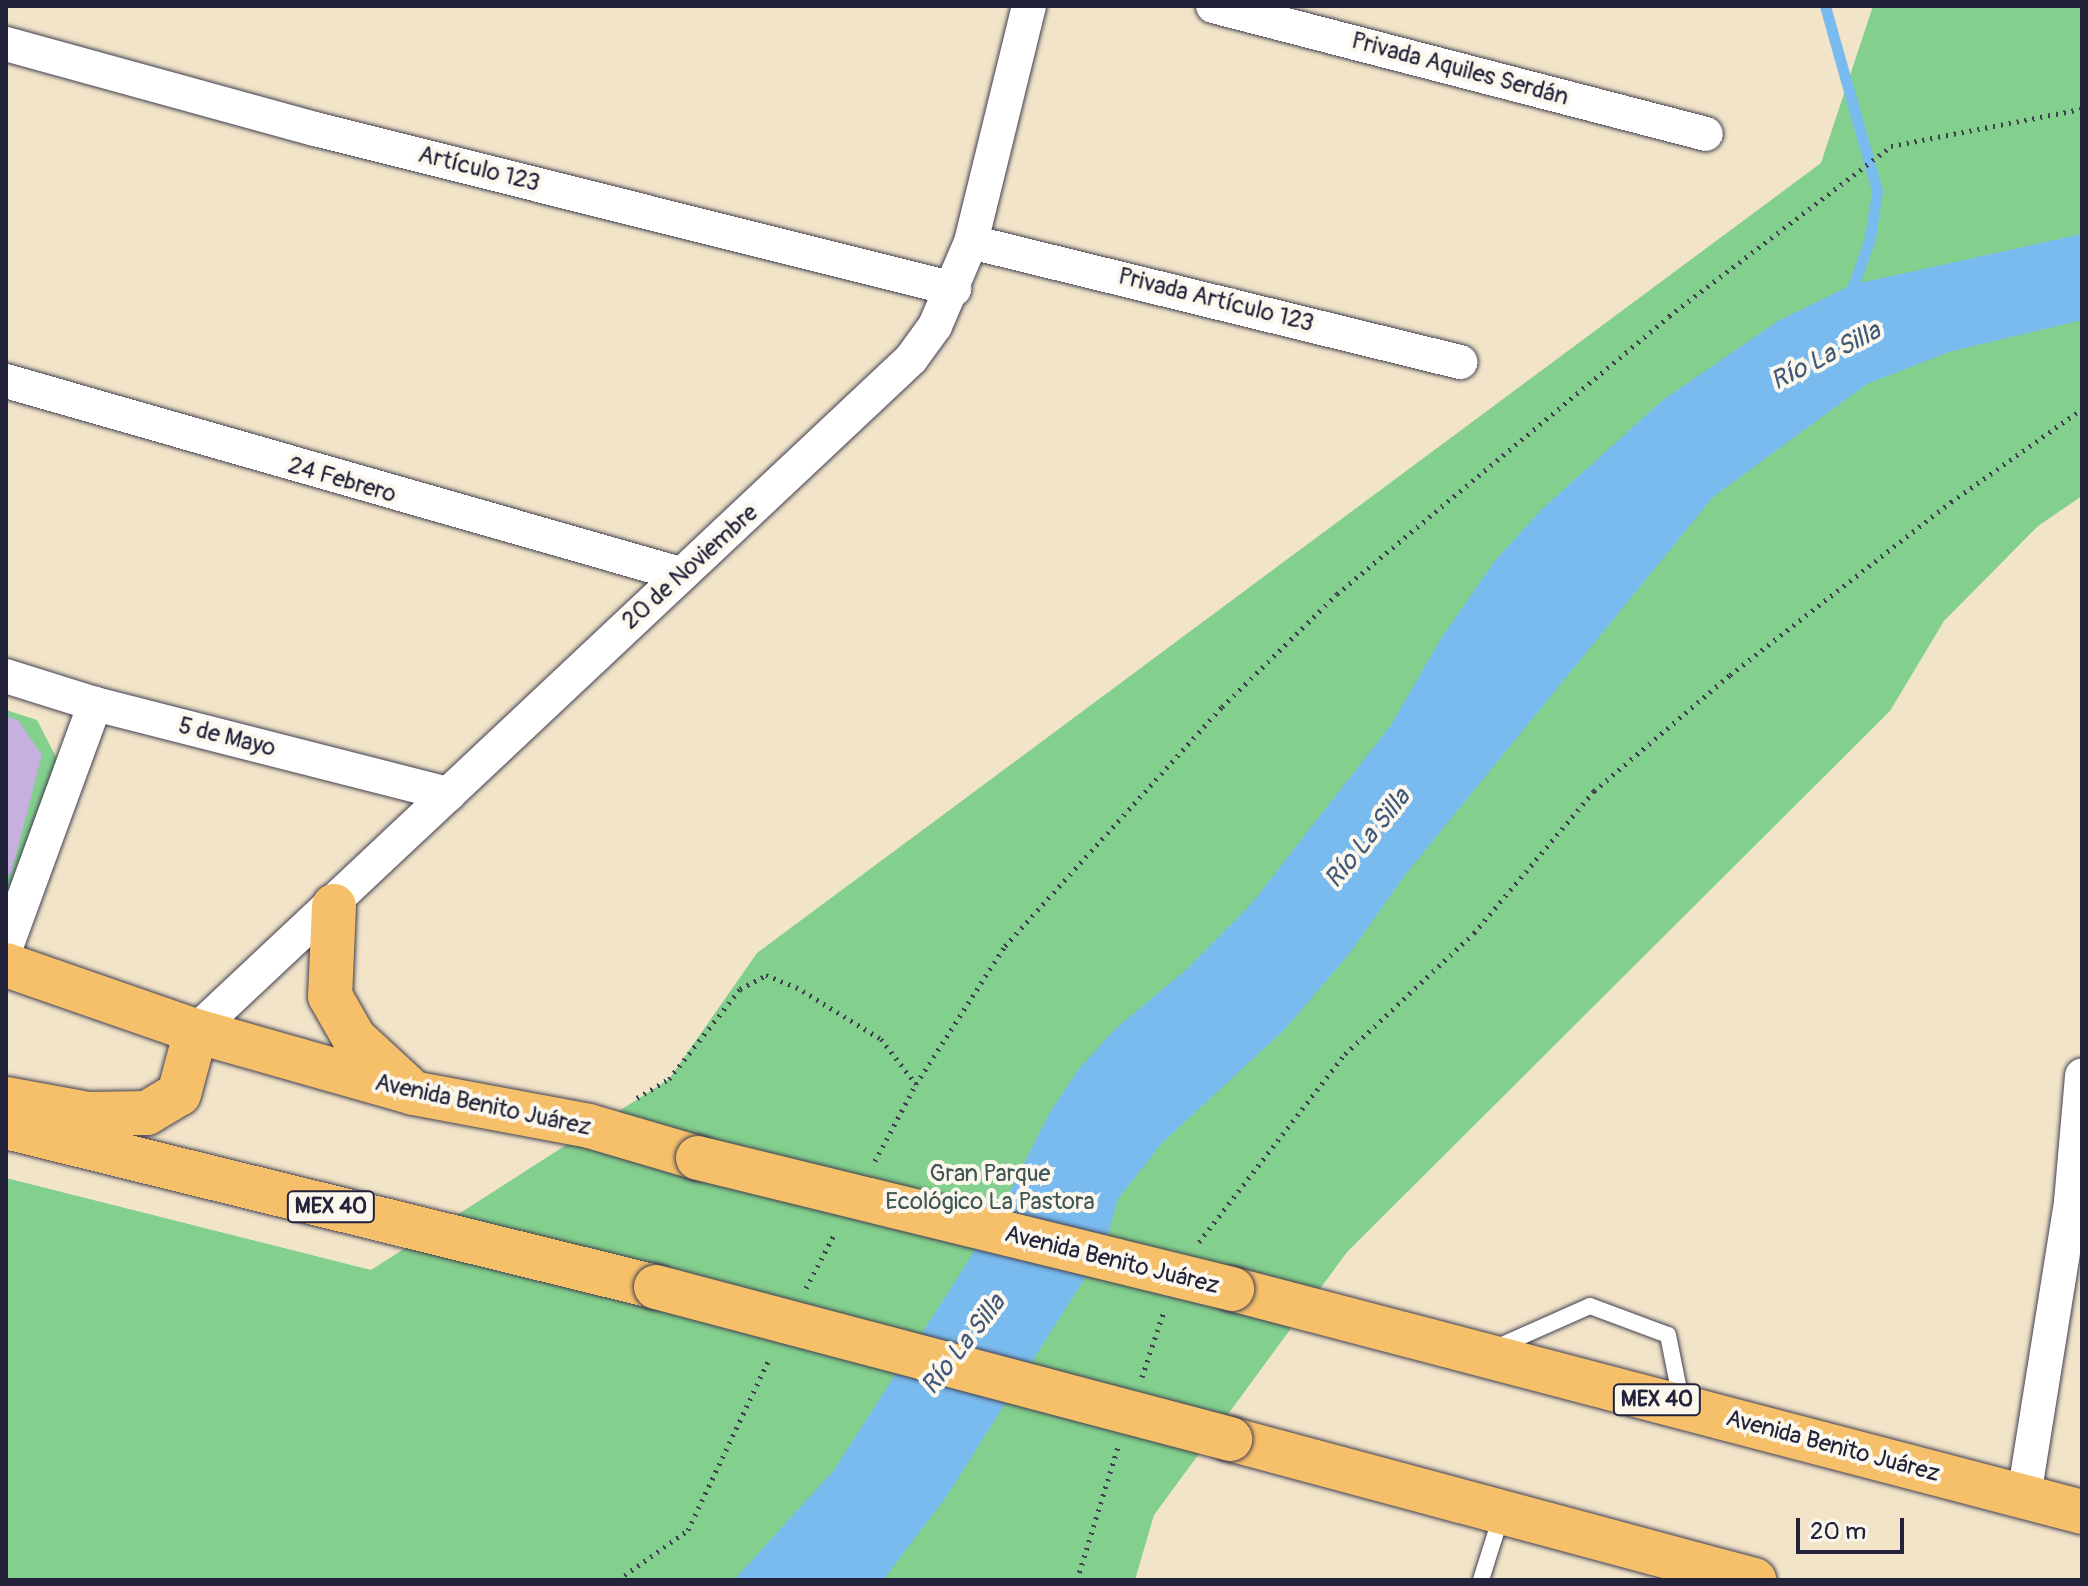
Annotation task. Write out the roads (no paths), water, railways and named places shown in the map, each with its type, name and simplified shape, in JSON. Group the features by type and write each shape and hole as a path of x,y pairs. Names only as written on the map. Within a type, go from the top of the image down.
{"main road":[{"path":"334,906 330,996 354,1038 413,1093"},
{"name":"Avenida Benito Juárez","path":"6,965 196,1031 413,1093 589,1126 698,1158 1232,1289 2082,1512"},
{"path":"6,1099 88,1114 147,1113 179,1094 196,1031"},
{"name":"MEX 40","path":"6,1127 656,1287 1502,1510 1754,1580"}],"street":[{"name":"20 de Noviembre","path":"196,1031 334,906 680,574 911,359 954,289 971,242 1029,6"},
{"name":"Privada Aquiles Serdán","path":"1213,6 1706,134"},
{"name":"Artículo 123","path":"6,44 315,129 954,289"},
{"name":"Privada Artículo 123","path":"971,242 1460,362"},
{"name":"24 Febrero","path":"6,381 680,574"},
{"name":"5 de Mayo","path":"6,676 95,704 449,794"},
{"path":"6,947 95,704"},
{"path":"2024,1496 2071,1202 2082,1075"}],"lane":[{"path":"1480,1354 1590,1306 1668,1335 1682,1406"},
{"path":"1481,1580 1502,1510"}],"water":[{"name":"Río La Silla","path":"2082,234 2082,320 1949,352 1867,384 1713,497 1405,875 1349,954 1285,1029 1162,1143 1118,1199 1104,1248 946,1497 883,1580 734,1580 834,1470 999,1213 1050,1112 1078,1070 1115,1029 1187,969 1251,904 1391,725 1440,640 1494,562 1541,510 1663,400 1778,321 1851,285"}],"waterway":[{"path":"1825,6 1877,191 1870,238 1849,298"}],"park label":[{"name":"Gran Parque Ecológico La Pastora","path":"990,1188"}]}
